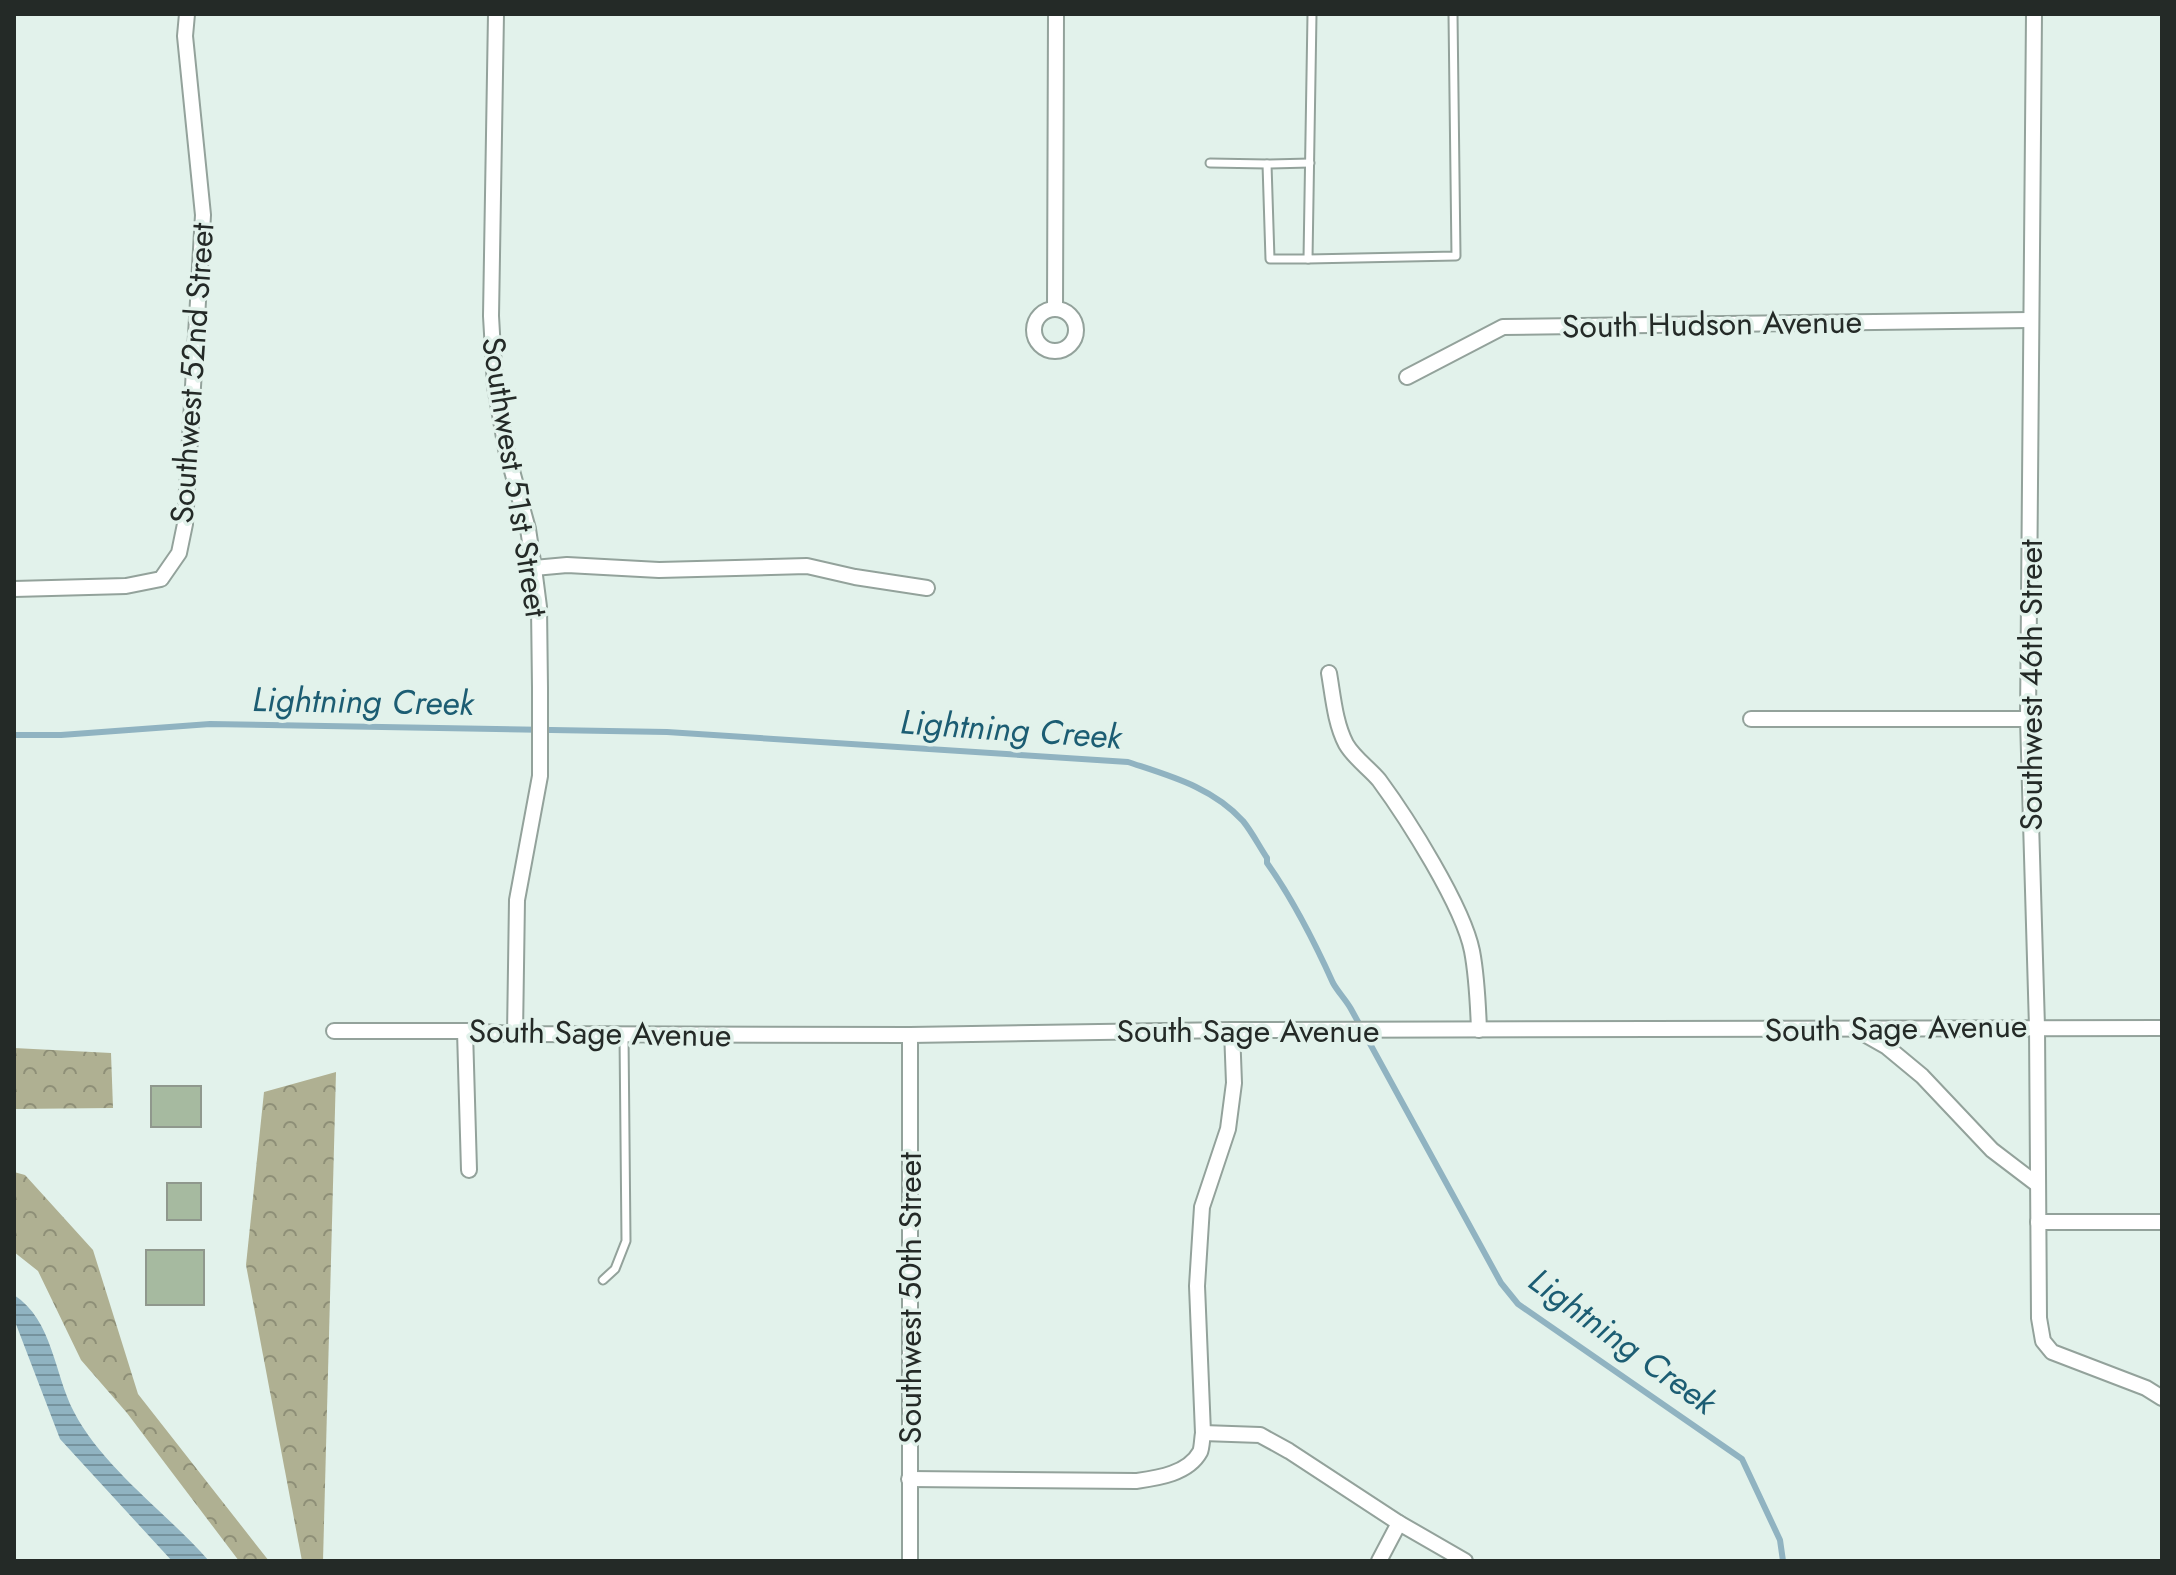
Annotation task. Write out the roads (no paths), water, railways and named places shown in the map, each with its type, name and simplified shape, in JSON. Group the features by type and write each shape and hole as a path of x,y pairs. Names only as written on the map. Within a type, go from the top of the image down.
{"street":[{"name":"Southwest 52nd Street","path":"14,589 126,586 161,579 179,553 185,524 203,215 185,36 187,14"},
{"name":"Southwest 51st Street","path":"496,14 491,316 495,386 506,449 528,529 539,607 540,776 517,900 515,1034"},
{"path":"1055,309 1056,14"},
{"name":"Southwest 46th Street","path":"2034,14 2028,719 2037,1027 2041,1335 2052,1352 2146,1388 2162,1398"},
{"name":"South Hudson Avenue","path":"1407,377 1503,327 2030,320"},
{"path":"534,568 567,565 659,570 807,566 927,588"},
{"path":"1329,673 1338,722 1347,745 1396,806 1456,908 1472,950 1479,1030"},
{"path":"1751,719 2028,719"},
{"name":"South Sage Avenue","path":"334,1031 910,1035 1232,1030 2162,1028"},
{"path":"909,1479 1136,1481 1167,1477 1200,1453 1203,1433 1197,1286 1202,1207 1228,1129 1234,1083 1232,1030"},
{"path":"1857,1030 1903,1059 1992,1150 2038,1185"},
{"path":"465,1031 469,1170"},
{"name":"Southwest 50th Street","path":"910,1035 910,1561"},
{"path":"2038,1222 2162,1222"},
{"path":"1203,1433 1260,1435 1465,1561"},
{"path":"1379,1561 1399,1523"}],"lane":[{"path":"1308,259 1312,14"},
{"path":"1267,164 1270,259 1456,256 1453,14"},
{"path":"1210,163 1310,163"},
{"path":"603,1280 615,1269 626,1241 624,1035"}],"water":[{"path":"14,1295 37,1318 45,1333 67,1397 86,1432 118,1471 209,1561 172,1561 60,1439 14,1319"}],"waterway":[{"name":"Lightning Creek","path":"14,735 61,735 210,724 667,732 1128,762 1190,784 1231,809 1243,821 1267,858 1333,983 1351,1009 1501,1283 1518,1304 1742,1459 1780,1540 1783,1561"}]}
